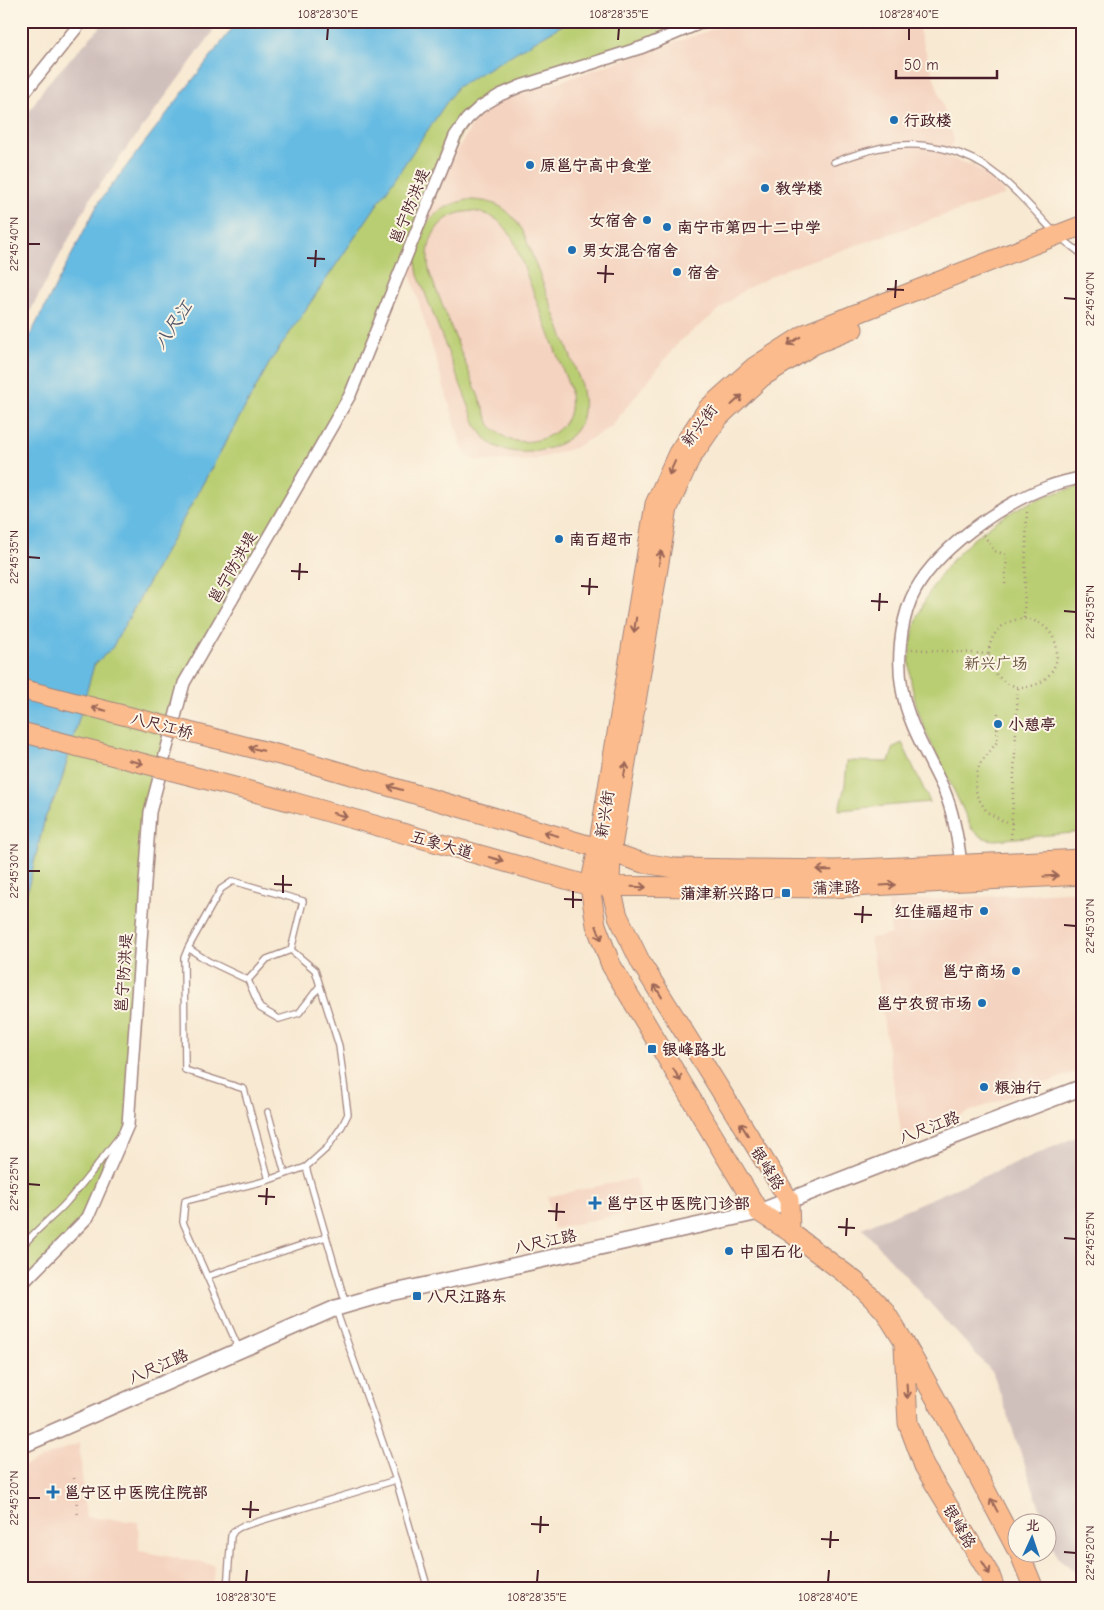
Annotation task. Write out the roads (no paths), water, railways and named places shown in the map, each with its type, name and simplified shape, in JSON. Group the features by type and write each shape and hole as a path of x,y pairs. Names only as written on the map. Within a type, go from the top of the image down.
{"main road":[{"name":"新兴街","path":"605,850 655,504 678,453 708,408 754,367 807,333 1069,238 1083,225"},
{"name":"八尺江桥","path":"21,689 303,762 605,850"},
{"name":"五象大道","path":"21,732 293,802 590,886"},
{"name":"蒲津路","path":"605,850 643,863 674,868 835,870 1083,859"},
{"name":"银峰路","path":"605,850 610,885 618,916 641,963 789,1200 790,1232"},
{"path":"590,886 605,850"},
{"name":"蒲津路","path":"590,886 832,888 1083,875"},
{"name":"银峰路","path":"590,886 596,925 611,965 759,1212 790,1232"},
{"path":"790,1232 855,1281 884,1310 964,1449 1006,1529"},
{"name":"银峰路","path":"904,1342 908,1424 924,1466 990,1575 995,1589"},
{"path":"1023,1562 1034,1589"}],"street":[{"path":"21,97 82,21"},
{"name":"邕宁防洪堤","path":"21,1286 88,1217 128,1124 150,812 184,683 350,395 455,136 466,119 480,107 500,95 521,86 643,47 705,21"},
{"path":"961,864 953,816 945,792 909,715 902,689 899,659 901,634 911,599 927,574 957,540 979,524 1015,501 1050,485 1083,477"},
{"name":"八尺江路","path":"21,1446 238,1349 341,1306 382,1295 759,1212 1083,1088"}],"lane":[{"path":"834,162 887,146 915,145 950,150 968,157 996,174 1069,238 1083,255"},
{"path":"269,1180 244,1089 184,1070 184,958 222,889 233,881 303,901 291,950"},
{"path":"188,948 208,961 248,980 260,1008 280,1019 300,1013 320,987"},
{"path":"248,980 266,959 291,950"},
{"path":"238,1349 183,1222 185,1201 269,1180 306,1168 327,1148 348,1114 339,1046 315,970 291,950"},
{"path":"268,1112 285,1174"},
{"path":"21,1248 32,1234 63,1206 83,1183 128,1124"},
{"path":"306,1168 326,1237 341,1306 428,1589"},
{"path":"208,1276 326,1237"},
{"path":"228,1589 231,1536 234,1530 396,1480"}],"water":[{"name":"八尺江","path":"238,21 569,21 457,87 270,362 112,648 94,665 60,786 45,818 21,916 21,353 99,202"}],"place":[{"name":"行政楼","path":"894,120"},
{"name":"原邕宁高中食堂","path":"530,165"},
{"name":"教学楼","path":"765,188"},
{"name":"女宿舍","path":"647,220"},
{"name":"南宁市第四十二中学","path":"667,227"},
{"name":"男女混合宿舍","path":"572,250"},
{"name":"宿舍","path":"677,272"},
{"name":"南百超市","path":"559,539"},
{"name":"小憩亭","path":"998,724"},
{"name":"蒲津新兴路口","path":"786,893"},
{"name":"红佳福超市","path":"984,911"},
{"name":"邕宁商场","path":"1016,971"},
{"name":"邕宁农贸市场","path":"982,1003"},
{"name":"银峰路北","path":"652,1049"},
{"name":"粮油行","path":"984,1087"},
{"name":"邕宁区中医院门诊部","path":"595,1203"},
{"name":"中国石化","path":"729,1251"},
{"name":"八尺江路东","path":"417,1296"},
{"name":"邕宁区中医院住院部","path":"53,1492"}],"park label":[{"name":"新兴广场","path":"996,663"}]}
